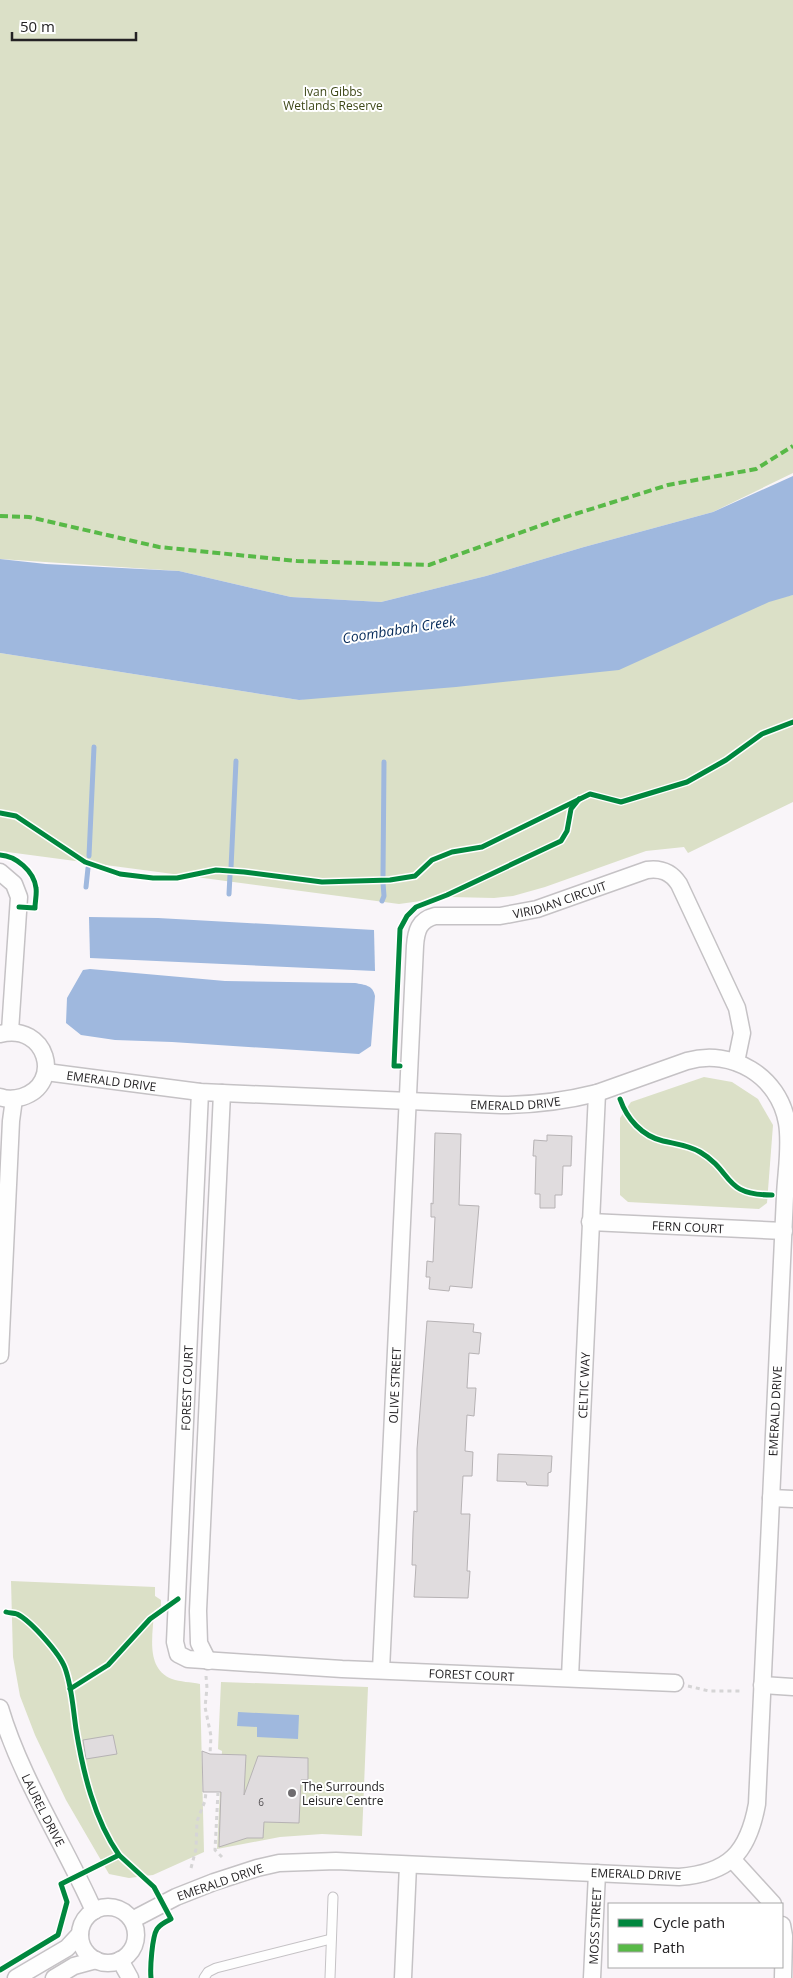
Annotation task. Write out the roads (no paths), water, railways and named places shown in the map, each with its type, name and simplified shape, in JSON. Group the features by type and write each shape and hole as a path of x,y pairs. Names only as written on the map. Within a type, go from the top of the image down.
{"street":[{"name":"VIRIDIAN CIRCUIT","path":"407,1102 415,946 416,935 422,923 428,918 443,914 500,916 537,909 653,869 668,873 680,884 737,1008 742,1033 736,1062"},
{"path":"0,872 14,884 19,897 5,1033 22,1033 35,1040 42,1049 46,1060 46,1072 39,1087 30,1094 7,1098 11,1121 3,1245 0,1355"},
{"name":"EMERALD DRIVE","path":"46,1072 200,1092 407,1102 531,1105 597,1093 692,1059 710,1057 736,1062 749,1067 763,1078 777,1095 785,1113 788,1134 784,1231 786,1308 771,1498 757,1797 754,1820 749,1833 732,1859 718,1869 698,1876 679,1877 336,1861 279,1863 214,1882 176,1897 132,1920"},
{"name":"FOREST COURT","path":"200,1092 176,1642 178,1654 207,1669 382,1670 676,1683"},
{"name":"FOREST COURT","path":"207,1669 199,1643 198,1611 222,1093"},
{"name":"CELTIC WAY","path":"570,1677 597,1093"},
{"name":"OLIVE STREET","path":"382,1670 407,1102"},
{"name":"FERN COURT","path":"590,1222 784,1231"},
{"path":"771,1498 793,1499"},
{"path":"762,1686 793,1687"},
{"name":"LAUREL DRIVE","path":"0,1708 15,1752 79,1875 94,1911"},
{"path":"732,1859 772,1903"},
{"path":"403,1978 408,1865"},
{"name":"MOSS STREET","path":"592,1978 597,1873"},
{"path":"54,1978 74,1966 96,1960 112,1963 128,1955 136,1938 135,1929 132,1920 119,1909 110,1907 94,1911 82,1925 80,1934 85,1950 96,1960"},
{"path":"783,1930 783,1957"},
{"path":"16,1978 67,1948 80,1934"},
{"path":"120,1960 130,1978"}],"lane":[{"path":"330,1978 332,1897"},
{"path":"204,1978 208,1972 216,1968 331,1939"}],"water":[{"name":"Coombabah Creek","path":"793,476 793,595 769,602 619,670 456,687 299,700 0,653 0,559 46,564 179,571 291,597 381,602 486,576 713,512"},
{"path":"89,917 158,918 374,930 375,971 90,958"},
{"path":"90,969 225,981 355,983 365,985 374,992 375,996 371,1046 359,1054 115,1040 81,1035 66,1023 67,998 83,970"},
{"path":"238,1712 299,1715 298,1739 257,1737 257,1727 237,1726"}],"waterway":[{"path":"89,856 94,747"},
{"path":"231,868 236,761"},
{"path":"383,876 384,762"},
{"path":"86,887 88,868"},
{"path":"229,894 230,875"},
{"path":"382,901 384,896 383,883"}],"place":[{"name":"The Surrounds Leisure Centre","path":"292,1793"}],"park label":[{"name":"Ivan Gibbs Wetlands Reserve","path":"333,98"}]}
